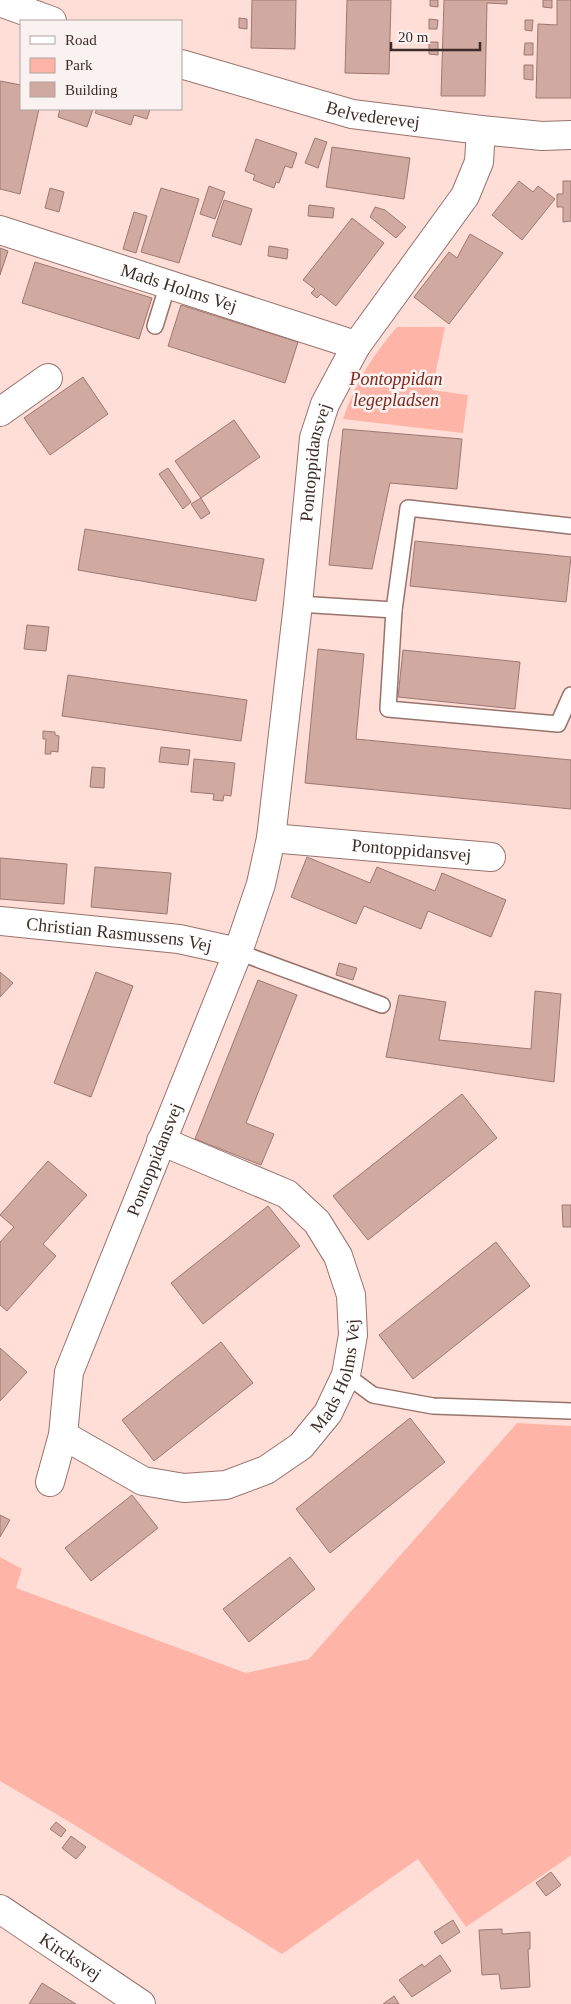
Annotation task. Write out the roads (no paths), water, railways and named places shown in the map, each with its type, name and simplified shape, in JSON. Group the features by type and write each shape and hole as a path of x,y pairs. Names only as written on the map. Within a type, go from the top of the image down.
{"street":[{"path":"0,2 49,20"},
{"name":"Belvederevej","path":"182,64 352,114 542,136 571,135"},
{"name":"Pontoppidansvej","path":"50,1482 63,1435 69,1372 238,952 261,884 271,838 298,604 314,438 325,404 356,346 465,196 479,162 480,130"},
{"name":"Mads Holms Vej","path":"0,230 356,346"},
{"path":"0,412 48,378"},
{"name":"Pontoppidansvej","path":"271,838 491,857"},
{"name":"Christian Rasmussens Vej","path":"0,921 179,939 238,952"},
{"name":"Mads Holms Vej","path":"63,1435 143,1481 184,1488 226,1484 266,1470 301,1446 328,1414 346,1375 353,1335 351,1295 338,1256 317,1222 287,1194 161,1141"},
{"name":"Kircksvej","path":"0,1909 141,2004"}],"lane":[{"path":"155,326 168,284"},
{"path":"571,526 408,508 394,610 388,709 558,724 571,695"},
{"path":"298,604 394,610"},
{"path":"238,952 382,1005"},
{"path":"346,1375 373,1395 433,1406 571,1411"}],"park label":[{"name":"Pontoppidan legepladsen","path":"396,389"}]}
